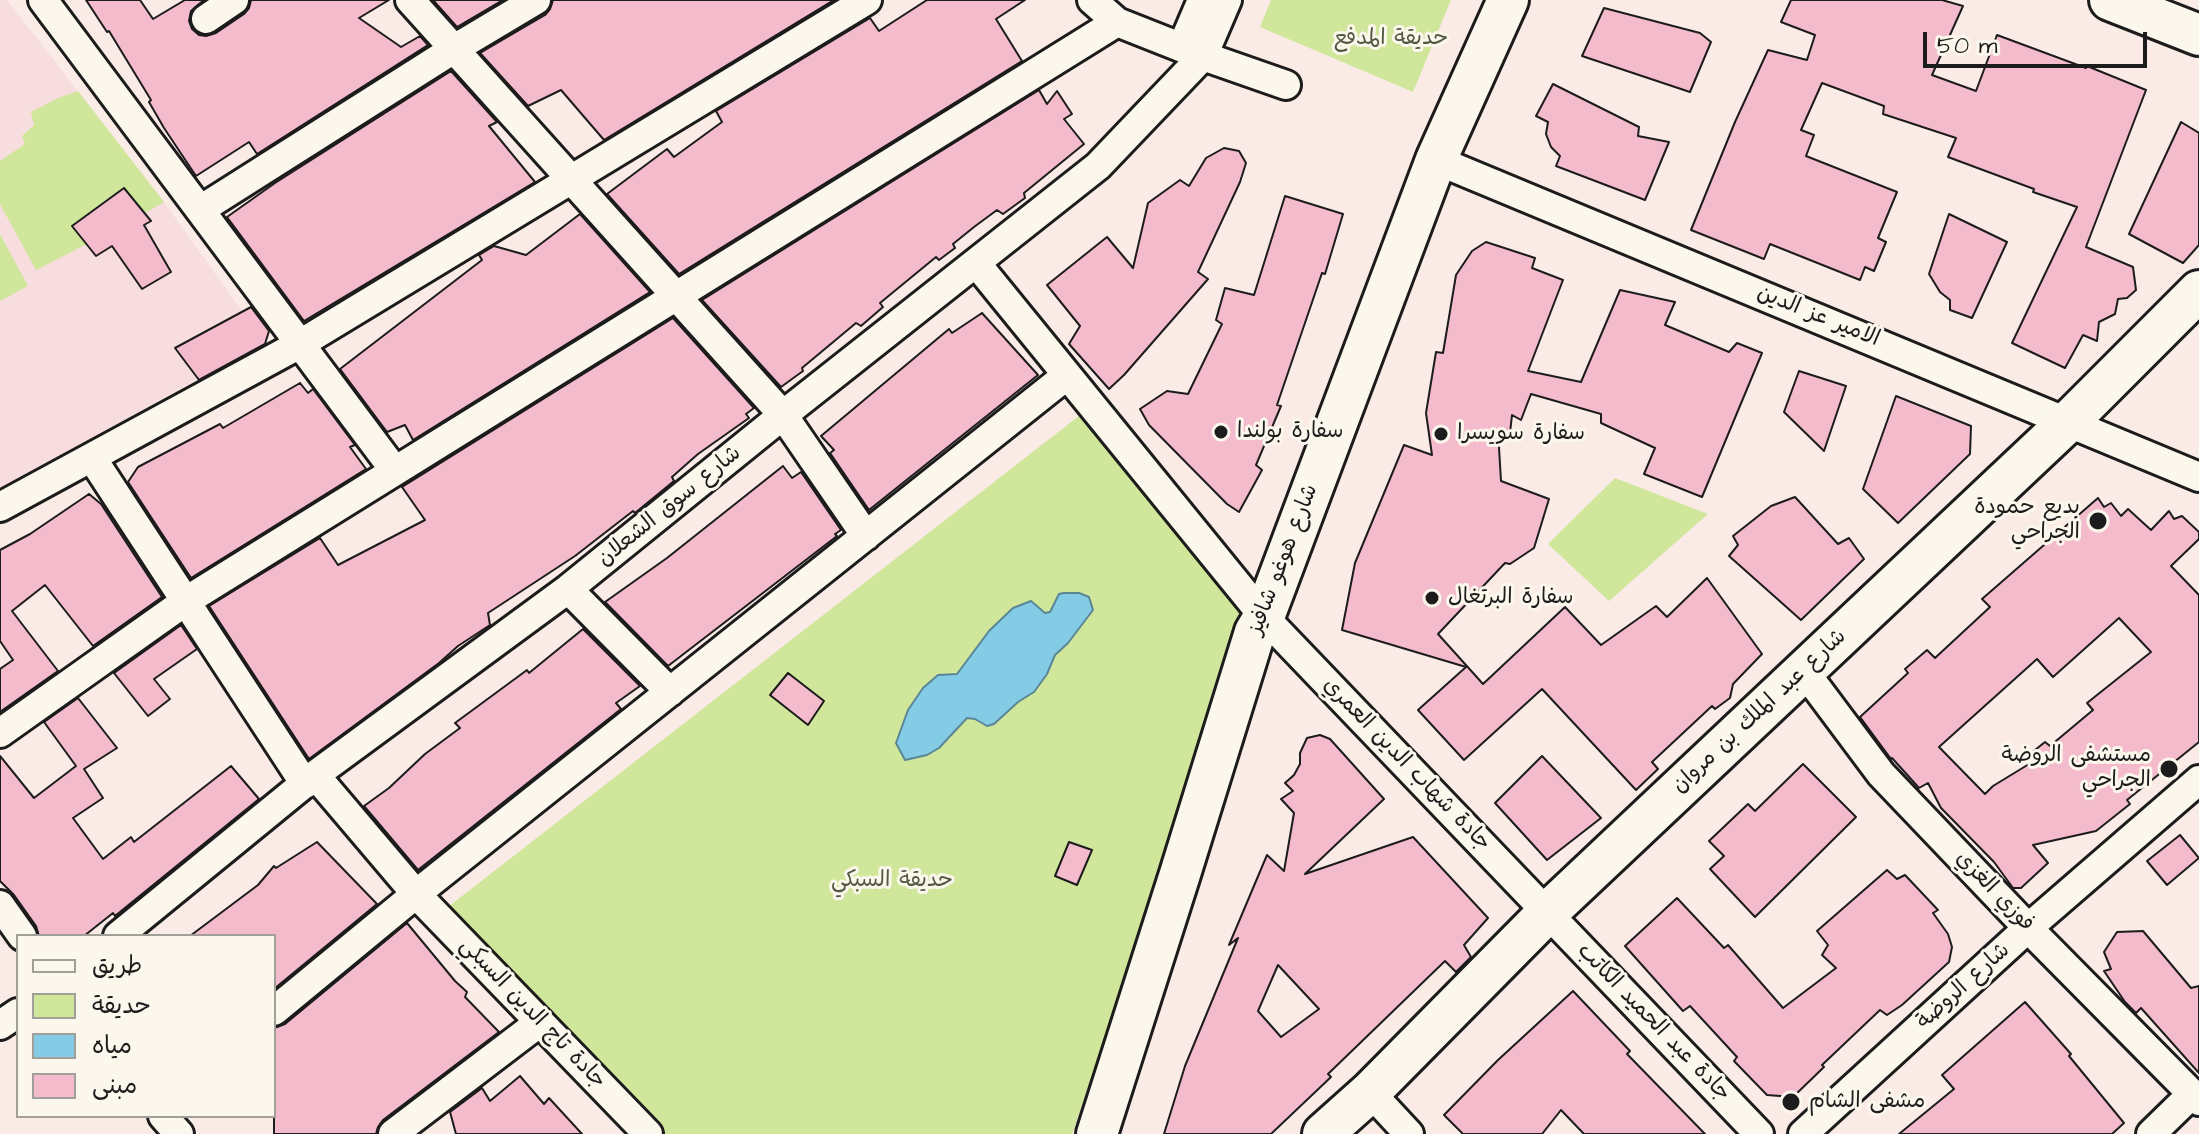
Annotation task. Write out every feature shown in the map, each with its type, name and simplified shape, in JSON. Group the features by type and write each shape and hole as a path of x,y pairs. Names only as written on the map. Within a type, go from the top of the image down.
{"main road":[{"name":"شارع هوغو شافيز","path":"1097,1134 1255,632 1264,617 1436,160 1508,0"},
{"path":"2110,0 2199,35"},
{"name":"شارع عبد الملك بن مروان","path":"1323,1134 1370,1092 1547,913 2069,421 2199,291"}],"street":[{"path":"43,0 395,471"},
{"path":"206,19 234,0"},
{"path":"410,0 783,415 866,536"},
{"path":"200,210 536,0"},
{"path":"0,507 300,344 867,0"},
{"path":"1092,0 1117,22 1286,85"},
{"path":"1193,52 1202,0"},
{"path":"1193,52 1227,0"},
{"path":"0,733 186,601 1117,22"},
{"name":"شارع سوق الشعلان","path":"120,934 310,779 568,589 1098,166 1193,52"},
{"name":"الامير عز الدين","path":"1436,160 2199,477"},
{"name":"جادة شهاب الدين العمري","path":"976,263 1264,617 1547,913"},
{"path":"276,1009 416,894 1066,376"},
{"name":"جادة تاج الدين السبكي","path":"92,458 186,601 310,779 416,894 648,1134"},
{"path":"568,589 670,692"},
{"name":"فوزي الغزي","path":"1804,671 1881,774 2196,1098"},
{"name":"شارع الروضة","path":"1803,1134 2028,928 2199,780"},
{"path":"0,905 21,934"},
{"name":"جادة عبد الحميد الكاتب","path":"1547,913 1759,1134"},
{"path":"393,1134 540,1022"},
{"path":"1370,1092 1409,1134"},
{"path":"2151,1134 2196,1098"},
{"path":"165,1118 179,1134"}],"shaded area":[{"path":"0,0 7,0 164,202 266,341 263,349 201,384 197,379 0,489"}],"green space":[{"name":"حديقة المدفع","path":"1271,0 1451,0 1413,92 1260,27"},
{"path":"78,91 164,202 145,213 124,188 73,225 87,244 36,270 0,204 0,161 25,144 22,136 34,125 31,112"},
{"path":"0,234 28,286 0,301"},
{"name":"حديقة السبكي","path":"1084,412 1252,611 1072,1134 664,1134 448,907"},
{"path":"1615,478 1708,514 1609,601 1548,544"}],"water":[{"path":"1059,594 1089,597 1093,610 1055,655 1047,674 1034,692 994,724 987,726 967,718 939,748 927,755 905,760 896,743 908,710 923,688 938,675 957,674 989,631 1013,608 1031,601 1045,613 1050,612"}],"building":[{"path":"86,0 140,0 153,19 185,0 204,0 191,11 189,21 192,29 206,36 216,33 244,14 251,0 389,0 359,18 401,47 420,36 428,45 257,154 249,142 196,176 164,128 149,102 151,100 109,31"},
{"path":"433,0 503,0 457,27"},
{"path":"553,0 834,0 604,140 561,90 528,106 480,53 545,15"},
{"path":"927,0 1025,0 996,19 1022,61 679,274 607,194 667,149 674,157 722,122 716,111 870,18 879,31"},
{"path":"1791,0 1942,0 1963,6 1932,75 1976,91 1997,35 2146,90 2086,247 2133,267 2136,290 2127,298 2118,299 2115,314 2099,322 2097,341 2083,335 2065,368 2012,343 2077,207 1948,157 1956,138 1883,114 1884,106 1822,83 1801,130 1814,135 1806,156 1897,192 1878,238 1886,242 1874,271 1865,267 1860,280 1770,244 1764,259 1691,230 1768,50 1807,60 1815,35 1781,22"},
{"path":"1604,8 1700,33 1711,42 1690,92 1582,56"},
{"path":"451,71 497,122 489,126 535,182 304,321 227,217"},
{"path":"1553,84 1639,127 1638,136 1669,142 1645,200 1556,166 1560,156 1551,147 1546,134 1548,122 1536,116"},
{"path":"1039,90 1047,104 1057,91 1072,114 1064,119 1084,144 1024,193 1025,198 1003,214 997,210 974,227 953,244 955,248 939,260 936,257 880,303 883,307 861,326 856,323 781,387 702,300"},
{"path":"2181,122 2199,133 2199,245 2183,263 2129,234"},
{"path":"1224,148 1239,151 1246,163 1198,272 1208,279 1109,389 1069,344 1080,326 1047,285 1107,237 1133,268 1148,203 1180,180 1189,186 1206,158"},
{"path":"124,188 151,221 144,225 171,272 142,289 112,246 96,256 72,226"},
{"path":"1285,196 1343,214 1325,274 1322,273 1277,405 1281,406 1256,465 1262,470 1239,512 1227,504 1149,425 1140,409 1167,391 1188,394 1222,324 1216,320 1225,288 1254,295"},
{"path":"580,214 650,292 413,440 405,425 387,432 340,369 482,260 479,255 494,246 526,255"},
{"path":"1949,214 2007,242 1972,318 1950,310 1950,300 1940,292 1929,274"},
{"path":"1486,242 1535,258 1532,268 1563,280 1528,371 1581,382 1620,290 1675,302 1665,325 1729,352 1737,343 1762,353 1702,497 1644,474 1655,448 1601,423 1601,414 1531,394 1521,420 1512,415 1510,433 1498,431 1501,481 1549,499 1534,548 1510,564 1505,563 1438,634 1483,684 1565,607 1601,645 1656,606 1667,617 1707,578 1762,654 1733,684 1730,698 1715,709 1712,706 1652,762 1658,769 1636,790 1542,689 1464,760 1418,710 1466,667 1342,630 1355,563 1404,445 1432,455 1426,413 1436,352 1443,353 1456,275 1472,251"},
{"path":"251,307 269,331 265,344 199,380 175,348"},
{"path":"982,313 1038,375 869,510 830,453 834,450 821,436 949,329 952,333"},
{"path":"673,318 754,408 746,414 749,418 698,454 672,477 674,481 635,513 633,511 575,556 488,613 490,625 309,759 209,606 320,538 338,565 425,520 402,487"},
{"path":"1799,371 1846,386 1824,451 1784,412"},
{"path":"300,383 308,393 313,389 355,445 350,447 366,469 191,578 128,482 138,467 220,424 223,428"},
{"path":"1896,396 1971,426 1970,454 1898,523 1863,489"},
{"path":"783,466 792,478 801,472 841,530 668,666 605,602 667,558"},
{"path":"89,494 101,504 162,597 93,646 45,585 12,611 58,671 0,712 0,669 13,660 0,641 0,550 30,534"},
{"path":"1795,497 1838,544 1849,538 1864,559 1801,620 1729,556 1738,545 1733,536 1771,506"},
{"path":"2098,498 2104,507 2111,503 2121,516 2128,509 2151,530 2169,511 2174,519 2182,516 2199,532 2199,539 2171,566 2199,595 2199,742 2127,800 2130,804 2096,831 2033,845 2048,863 2021,888 2013,888 1994,862 1941,808 1928,783 1919,788 1891,759 1860,717 1908,673 1905,669 1927,650 1935,658 1990,607 1982,599","holes":["2119,618 2151,652 2087,703 2093,710 2050,746 2045,742 2030,754 2034,761 1985,794 1939,747 2037,659 2053,677"]},
{"path":"181,625 197,649 154,679 170,699 148,716 114,673"},
{"path":"583,629 640,686 616,703 621,709 418,870 364,806 460,728 455,723 527,670 529,673"},
{"path":"788,673 824,701 808,725 770,695"},
{"path":"78,698 117,748 84,769 103,798 73,818 103,859 131,837 134,842 231,766 259,799 115,916 113,913 87,934 38,934 14,895 0,881 0,756 34,798 76,766 44,722"},
{"path":"1320,735 1330,739 1384,799 1305,874 1413,837 1488,918 1464,945 1471,957 1456,972 1445,961 1271,1134 1164,1134 1185,1066 1238,938 1229,945 1267,855 1284,871 1294,813 1281,799 1293,791 1285,783 1300,764 1300,753 1307,738","holes":["1278,965 1319,1009 1281,1037 1258,1011"]},
{"path":"1542,756 1601,818 1547,860 1495,803"},
{"path":"1803,764 1856,817 1755,917 1710,869 1724,856 1709,841 1748,804 1755,811"},
{"path":"2180,835 2199,858 2167,885 2147,861"},
{"path":"317,842 377,904 276,987 276,934 193,934 258,885 274,866 276,868"},
{"path":"1069,842 1092,850 1077,885 1055,876"},
{"path":"1887,870 1897,879 1905,875 1938,910 1933,913 1948,934 1952,947 1949,962 1902,1005 1887,1015 1880,1010 1793,1097 1767,1095 1734,1061 1737,1057 1690,1006 1683,1011 1625,946 1677,898 1724,948 1728,945 1783,1008 1836,968 1822,955 1828,945 1817,931"},
{"path":"407,923 467,992 465,997 499,1032 383,1120 376,1134 274,1134 276,1027 285,1024"},
{"path":"2143,931 2191,988 2199,986 2199,1073 2141,1008 2136,1013 2125,1002 2104,971 2111,969 2104,952 2117,932"},
{"path":"1573,991 1630,1051 1627,1054 1705,1134 1584,1134 1561,1110 1542,1134 1463,1134 1444,1115"},
{"path":"2025,1002 2071,1054 2069,1056 2124,1123 2112,1134 1899,1134 1954,1089 1942,1075"},
{"path":"520,1076 544,1104 549,1098 582,1134 456,1134 450,1112 482,1088 490,1101"}],"place":[{"name":"سفارة بولندا","path":"1221,432"},
{"name":"سفارة سويسرا","path":"1441,434"},
{"name":"بديع حمودة الجراحي","path":"2098,521"},
{"name":"سفارة البرتغال","path":"1432,598"},
{"name":"مستشفى الروضة الجراحي","path":"2169,769"},
{"name":"مشفى الشام","path":"1791,1102"}]}
